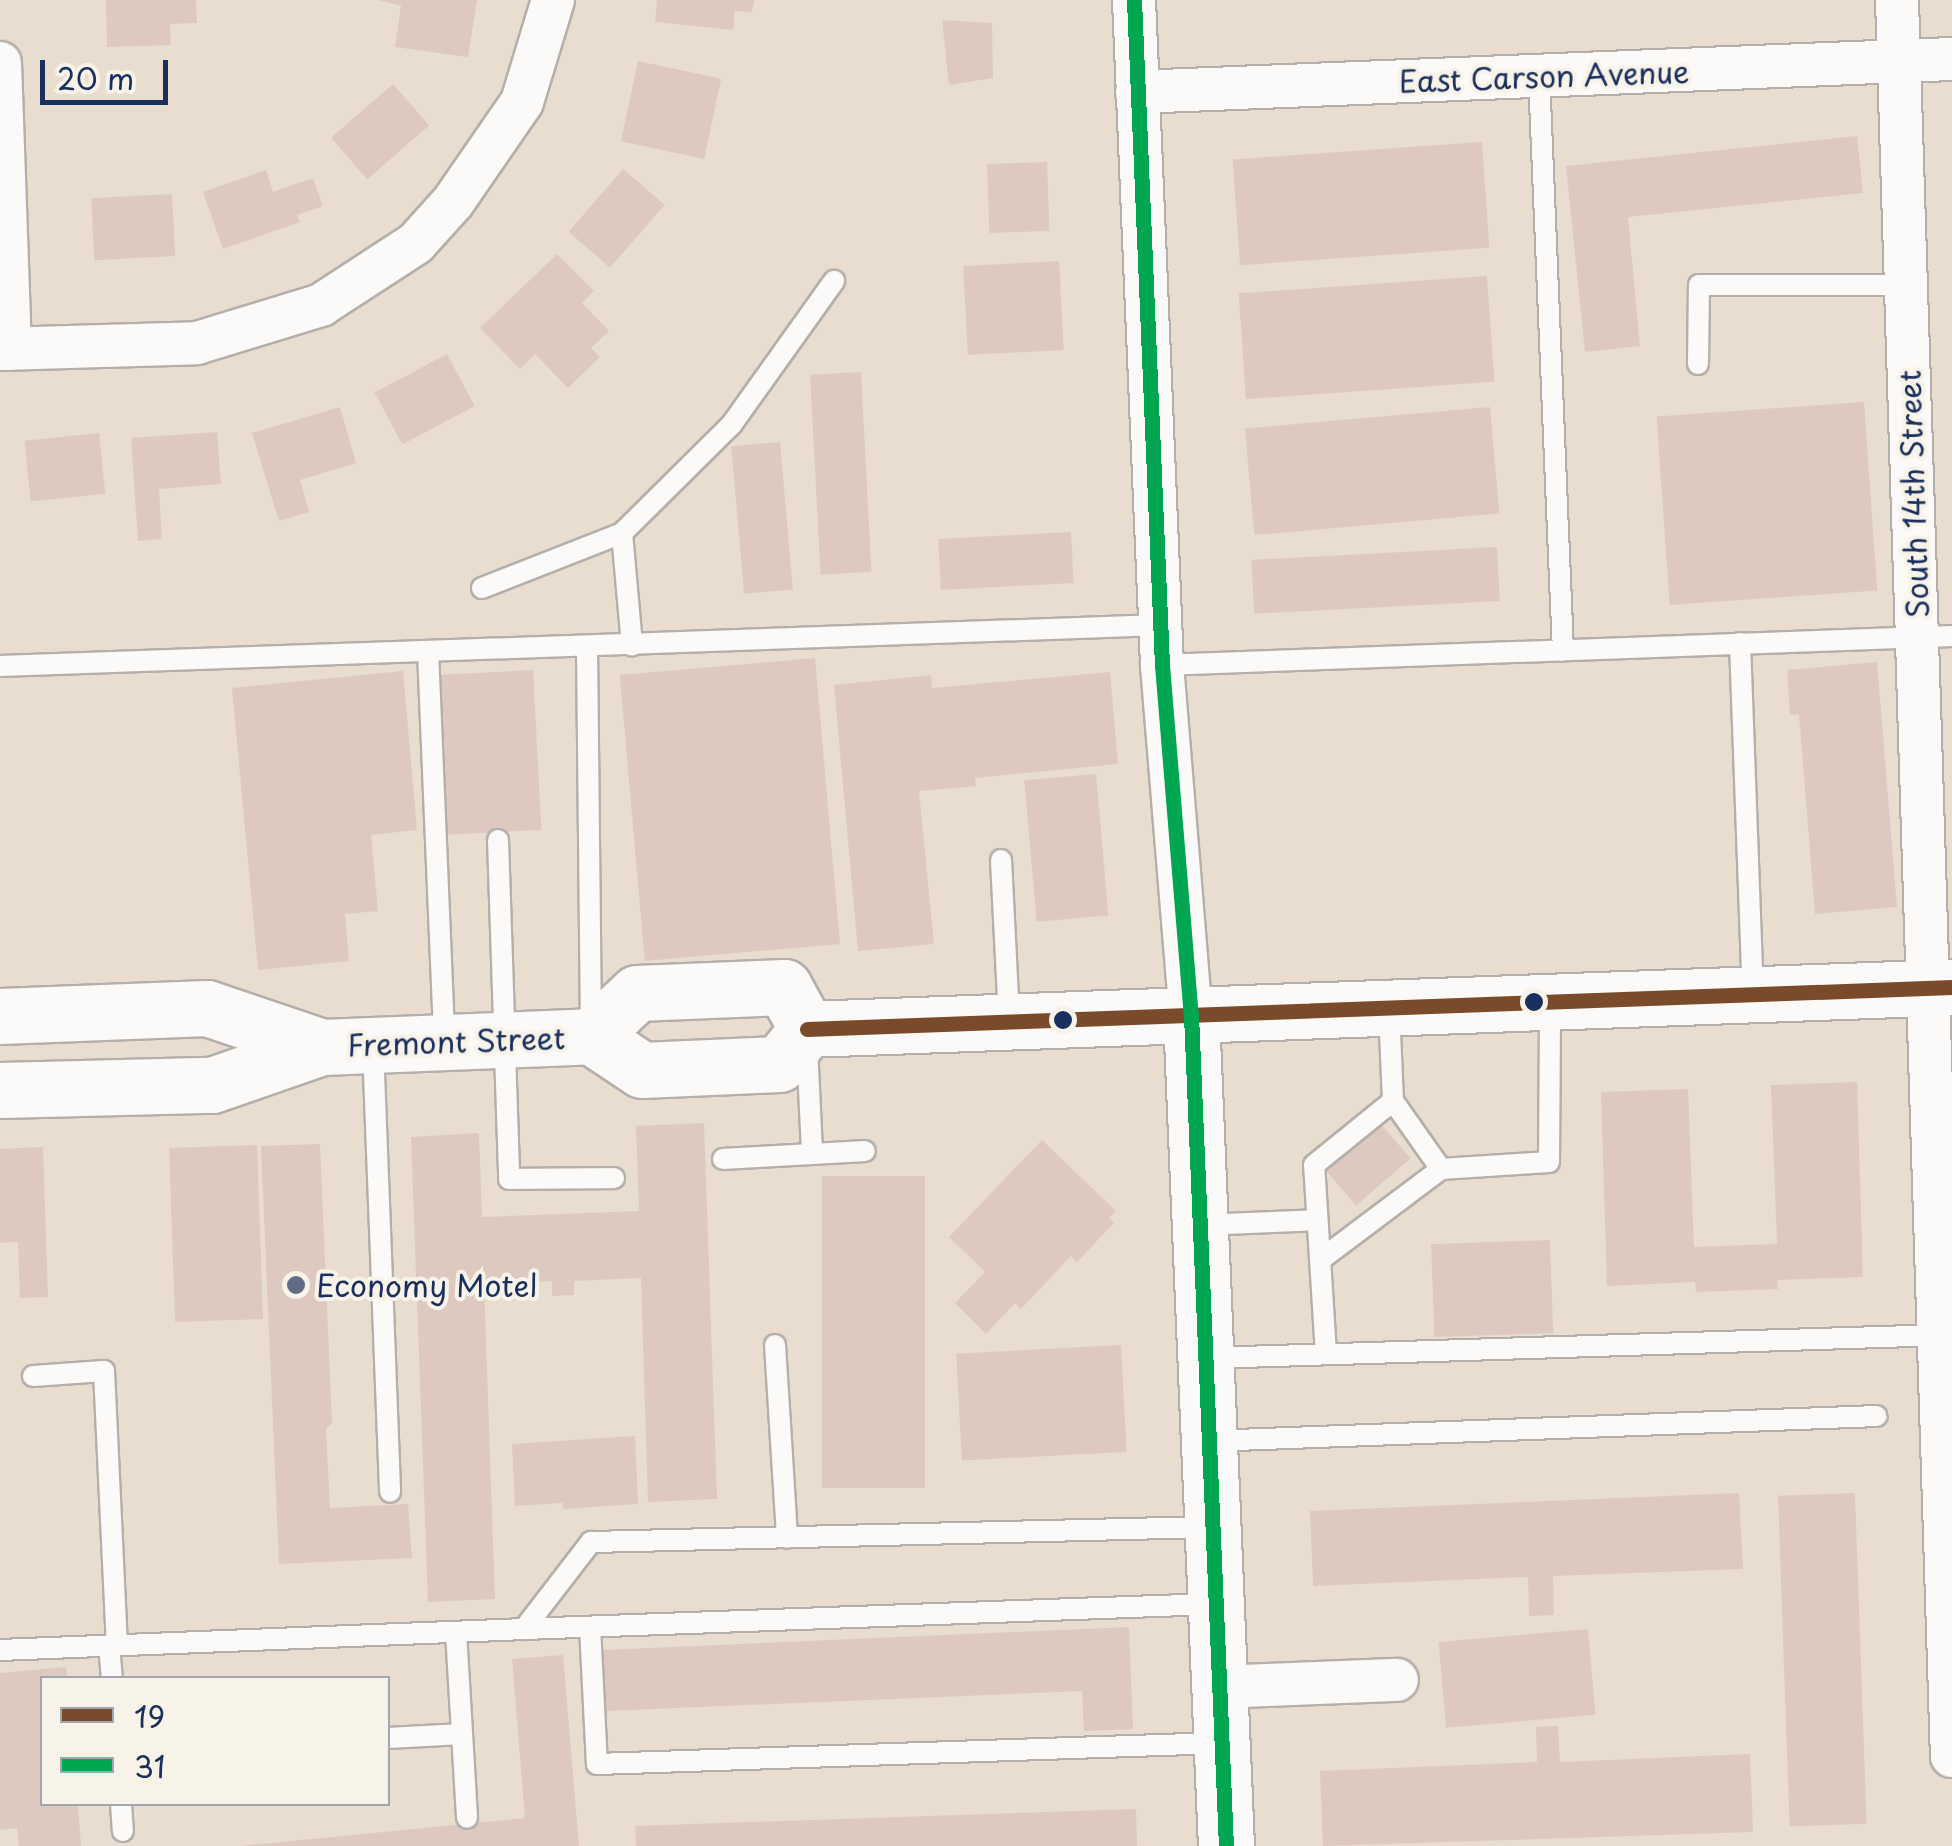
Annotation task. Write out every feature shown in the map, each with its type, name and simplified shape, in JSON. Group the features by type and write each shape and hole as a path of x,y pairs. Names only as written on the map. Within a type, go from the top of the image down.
{"main road":[{"name":"Fremont Street","path":"0,1090 212,1084 347,1046 591,1036 642,1070 780,1064 807,1029 784,987 637,992 591,1036"},
{"path":"807,1029 1940,987"},
{"name":"Fremont Street","path":"0,1016 207,1008 347,1046"},
{"path":"1191,1015 1226,1846"}],"street":[{"path":"0,64 5,349 197,343 321,305 416,244 454,202 522,102 552,0"},
{"path":"1134,0 1161,645 1191,1015"},
{"name":"South 14th Street","path":"1897,0 1906,285 1934,636 1952,1756"},
{"name":"East Carson Avenue","path":"1137,92 1952,60"},
{"path":"1219,1686 1397,1680"}],"lane":[{"path":"1539,76 1563,650"},
{"path":"482,588 622,533 732,424 834,281"},
{"path":"1698,364 1699,285 1906,285"},
{"path":"622,533 632,646"},
{"path":"0,666 632,646 1161,645 1563,650 1934,636"},
{"path":"1740,642 1754,994"},
{"path":"587,648 591,1036"},
{"path":"428,651 444,1042"},
{"path":"498,840 509,1179 614,1178"},
{"path":"1000,860 1009,1022"},
{"path":"1320,1260 1441,1169 1550,1162 1550,1002"},
{"path":"1389,1008 1393,1101 1441,1169"},
{"path":"807,1029 812,1154"},
{"path":"347,1046 390,1492"},
{"path":"1326,1354 1314,1165 1393,1101"},
{"path":"723,1159 865,1151"},
{"path":"1200,1225 1317,1220"},
{"path":"1205,1358 1946,1335"},
{"path":"776,1344 786,1538"},
{"path":"33,1376 104,1371 112,1676"},
{"path":"1208,1441 1877,1416"},
{"path":"524,1629 591,1542 1212,1527"},
{"path":"0,1650 1216,1604"},
{"path":"590,1627 596,1764 1222,1743"},
{"path":"456,1632 467,1818"},
{"path":"390,1738 462,1734"},
{"path":"121,1806 123,1831"}],"building":[{"path":"106,0 196,0 197,23 170,24 171,45 107,47"},
{"path":"378,0 477,0 468,57 395,47 401,6"},
{"path":"657,0 754,0 752,12 735,11 733,30 655,22"},
{"path":"942,20 992,23 993,78 949,85"},
{"path":"638,61 721,79 704,159 621,141"},
{"path":"393,84 429,126 367,179 331,138"},
{"path":"1857,136 1863,193 1628,217 1640,346 1585,352 1566,166"},
{"path":"1482,142 1489,248 1240,265 1233,159"},
{"path":"1047,162 1049,231 989,233 987,164"},
{"path":"623,169 665,205 610,268 569,232"},
{"path":"266,170 273,192 313,178 323,206 297,215 300,222 223,249 203,192"},
{"path":"172,194 175,256 94,260 91,198"},
{"path":"557,254 594,291 582,303 609,331 591,348 600,357 568,388 535,354 520,369 480,328"},
{"path":"1059,261 1064,350 968,355 963,266"},
{"path":"1487,276 1494,382 1246,399 1239,293"},
{"path":"447,354 475,406 402,445 375,392"},
{"path":"861,372 871,572 821,574 810,375"},
{"path":"1864,402 1877,591 1670,605 1657,417"},
{"path":"340,407 356,463 300,480 309,512 279,521 252,433"},
{"path":"1490,407 1499,514 1254,535 1245,428"},
{"path":"217,432 221,484 159,489 162,539 138,541 131,438"},
{"path":"99,433 105,494 31,502 24,441"},
{"path":"780,442 793,589 744,594 731,446"},
{"path":"1071,532 1074,583 941,590 938,539"},
{"path":"1497,547 1500,601 1254,614 1251,560"},
{"path":"815,658 840,944 645,961 620,675"},
{"path":"1877,662 1897,907 1815,914 1799,714 1790,715 1787,670"},
{"path":"533,670 541,830 443,835 434,675"},
{"path":"403,671 417,830 371,835 378,911 345,914 349,961 258,970 232,688"},
{"path":"1110,672 1118,764 975,778 976,786 919,791 934,944 858,951 834,685 931,675 932,688"},
{"path":"1096,774 1108,915 1037,922 1024,780"},
{"path":"1857,1082 1863,1277 1777,1280 1778,1289 1696,1292 1695,1282 1607,1286 1601,1092 1688,1089 1694,1247 1777,1244 1771,1085"},
{"path":"1379,1122 1410,1158 1356,1205 1325,1169"},
{"path":"704,1123 717,1499 648,1502 641,1278 574,1281 574,1295 552,1296 552,1281 484,1284 495,1599 428,1602 411,1137 479,1133 482,1217 639,1211 636,1126"},
{"path":"1042,1140 1116,1211 1109,1218 1114,1223 1077,1262 1071,1256 1021,1309 1015,1303 986,1334 955,1303 985,1272 949,1237"},
{"name":"Economy Motel","path":"320,1144 332,1423 326,1429 330,1508 408,1504 412,1558 279,1564 261,1146"},
{"path":"257,1145 263,1319 175,1322 169,1148"},
{"path":"43,1147 48,1297 20,1298 18,1242 0,1243 0,1149"},
{"path":"822,1176 925,1176 925,1488 822,1488"},
{"path":"1550,1240 1553,1333 1434,1337 1431,1244"},
{"path":"1121,1345 1127,1452 962,1460 956,1354"},
{"path":"635,1436 638,1504 563,1509 563,1503 515,1506 512,1444"},
{"path":"1739,1493 1743,1569 1553,1576 1554,1615 1529,1616 1528,1577 1313,1586 1310,1511"},
{"path":"1855,1493 1867,1824 1790,1826 1778,1496"},
{"path":"1129,1627 1133,1729 1084,1731 1082,1691 606,1711 603,1650"},
{"path":"1588,1629 1595,1715 1446,1728 1439,1642"},
{"path":"563,1655 579,1846 241,1846 525,1818 512,1659"},
{"path":"66,1667 67,1676 40,1676 40,1806 78,1806 81,1846 19,1846 17,1828 0,1830 0,1673"},
{"path":"1558,1726 1560,1762 1750,1754 1753,1832 1323,1846 1320,1771 1537,1762 1536,1727"},
{"path":"1136,1809 1137,1846 636,1846 635,1826"}],"transit line":[{"name":"31","path":"1134,0 1162,665 1191,1015 1226,1846"},
{"name":"19","path":"807,1029 1952,987"}],"place":[{"name":"Economy Motel","path":"296,1285"}]}
